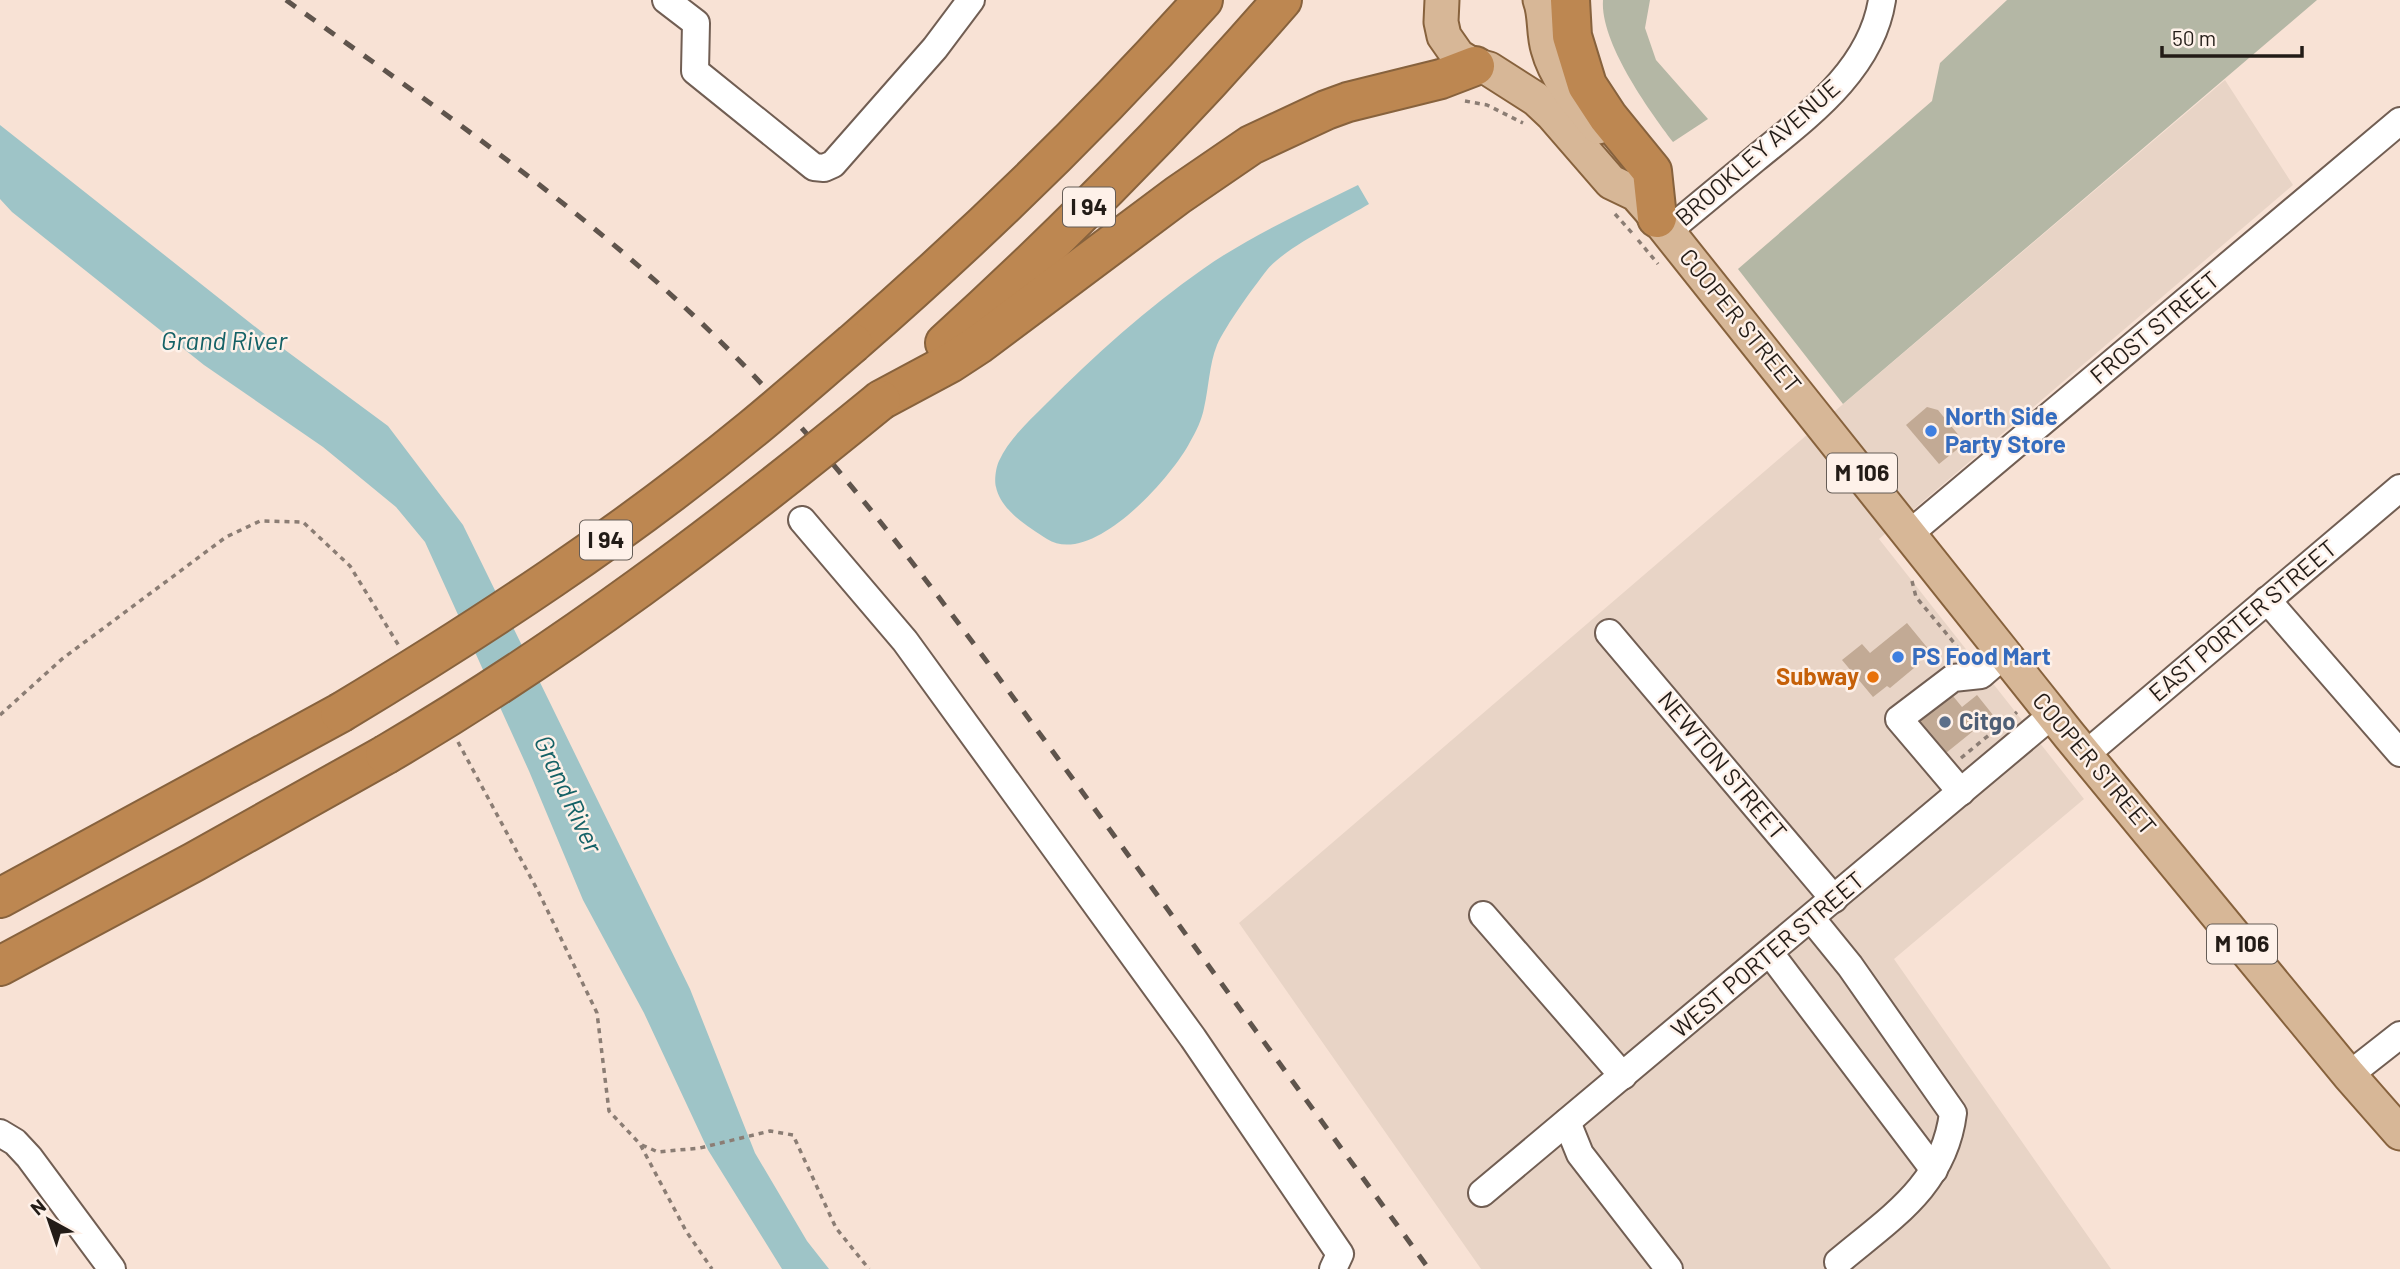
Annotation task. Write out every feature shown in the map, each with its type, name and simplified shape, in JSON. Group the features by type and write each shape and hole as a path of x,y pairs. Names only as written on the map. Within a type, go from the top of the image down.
{"highway":[{"name":"I 94","path":"0,898 340,713 532,592 642,514 752,430 921,283 1047,164 1203,0"},
{"name":"I 94","path":"0,966 385,755 501,684 617,607 751,506 881,400 970,320 1107,189 1189,105 1282,0"},
{"path":"1549,8 1572,36 1587,85 1608,117 1652,171 1644,214"},
{"path":"881,400 950,363 979,344 1168,202 1251,145 1307,117 1348,102 1469,71"}],"main road":[{"name":"COOPER STREET","path":"1443,2 1441,22 1448,43 1469,71 1520,87 1552,114 1611,182 1644,214 1909,534 1992,665 2052,715 2400,1133"},
{"path":"1469,71 1510,65 1523,58 1534,47 1549,8"}],"street":[{"path":"666,0 696,23 695,71 819,169 833,164 935,48 967,4"},
{"name":"BROOKLEY AVENUE","path":"1644,214 1799,123 1842,82 1867,43 1882,0"},
{"name":"FROST STREET","path":"1909,534 2400,121"},
{"name":"EAST PORTER STREET","path":"2086,754 2400,488"},
{"path":"802,520 905,641 1193,1038 1340,1254 1333,1269"},
{"path":"2267,600 2400,752"},
{"name":"NEWTON STREET","path":"1609,633 1834,899"},
{"path":"1952,782 1899,719 1953,678 1992,665"},
{"name":"WEST PORTER STREET","path":"1482,1193 1834,899 1952,782 2052,715"},
{"path":"1483,915 1623,1076"},
{"path":"1811,918 1850,966 1953,1113 1950,1136 1940,1161 1917,1195 1838,1262"},
{"path":"1770,953 1934,1170"},
{"path":"2349,1074 2400,1035"},
{"path":"1567,1122 1580,1154 1670,1269"},
{"path":"0,1133 15,1142 29,1157 112,1269"}],"path":[{"path":"1469,71 1446,94 1450,98 1487,105 1528,126"},
{"path":"1644,214 1660,265"},
{"path":"1911,576 1916,597 1992,665 2018,712 1952,782"},
{"path":"712,1269 686,1231 640,1144 658,1152 700,1148 770,1131 793,1135 836,1228 869,1269"}],"shaded area":[{"path":"2225,80 2293,185 1879,539 2084,799 1894,959 2111,1269 1481,1269 1239,923"}],"green space":[{"path":"1603,0 1650,0 1645,28 1656,60 1708,119 1673,142 1639,94 1617,55 1604,17"},
{"path":"2007,0 2317,0 1843,404 1738,269 1932,101 1940,63"}],"water":[{"name":"Grand River","path":"0,125 277,344 388,426 463,525 690,989 755,1153 807,1241 829,1269 782,1269 708,1150 644,1013 583,900 529,771 425,542 396,507 323,447 204,365 12,212 0,199"},
{"path":"1358,185 1369,204 1286,253 1267,270 1240,307 1217,345 1197,430 1181,457 1149,496 1107,530 1086,541 1065,545 1047,539 1010,511 999,496 995,484 999,461 1020,431 1083,368 1162,300 1221,257 1279,224"}],"building":[{"path":"1927,407 1938,410 1965,443 1939,464 1906,425"},
{"path":"1907,623 1930,651 1890,688 1887,686 1873,697 1842,660 1862,644 1870,653"},
{"path":"1948,690 1962,707 1977,695 1993,715 1941,757 1911,720"}],"railway":[{"path":"286,0 531,178 648,274 704,326 801,427 884,526 963,629 1429,1269"}],"place":[{"name":"North Side Party Store","path":"1931,431"},
{"name":"PS Food Mart","path":"1898,657"},
{"name":"Subway","path":"1873,677"},
{"name":"Citgo","path":"1945,722"}]}
